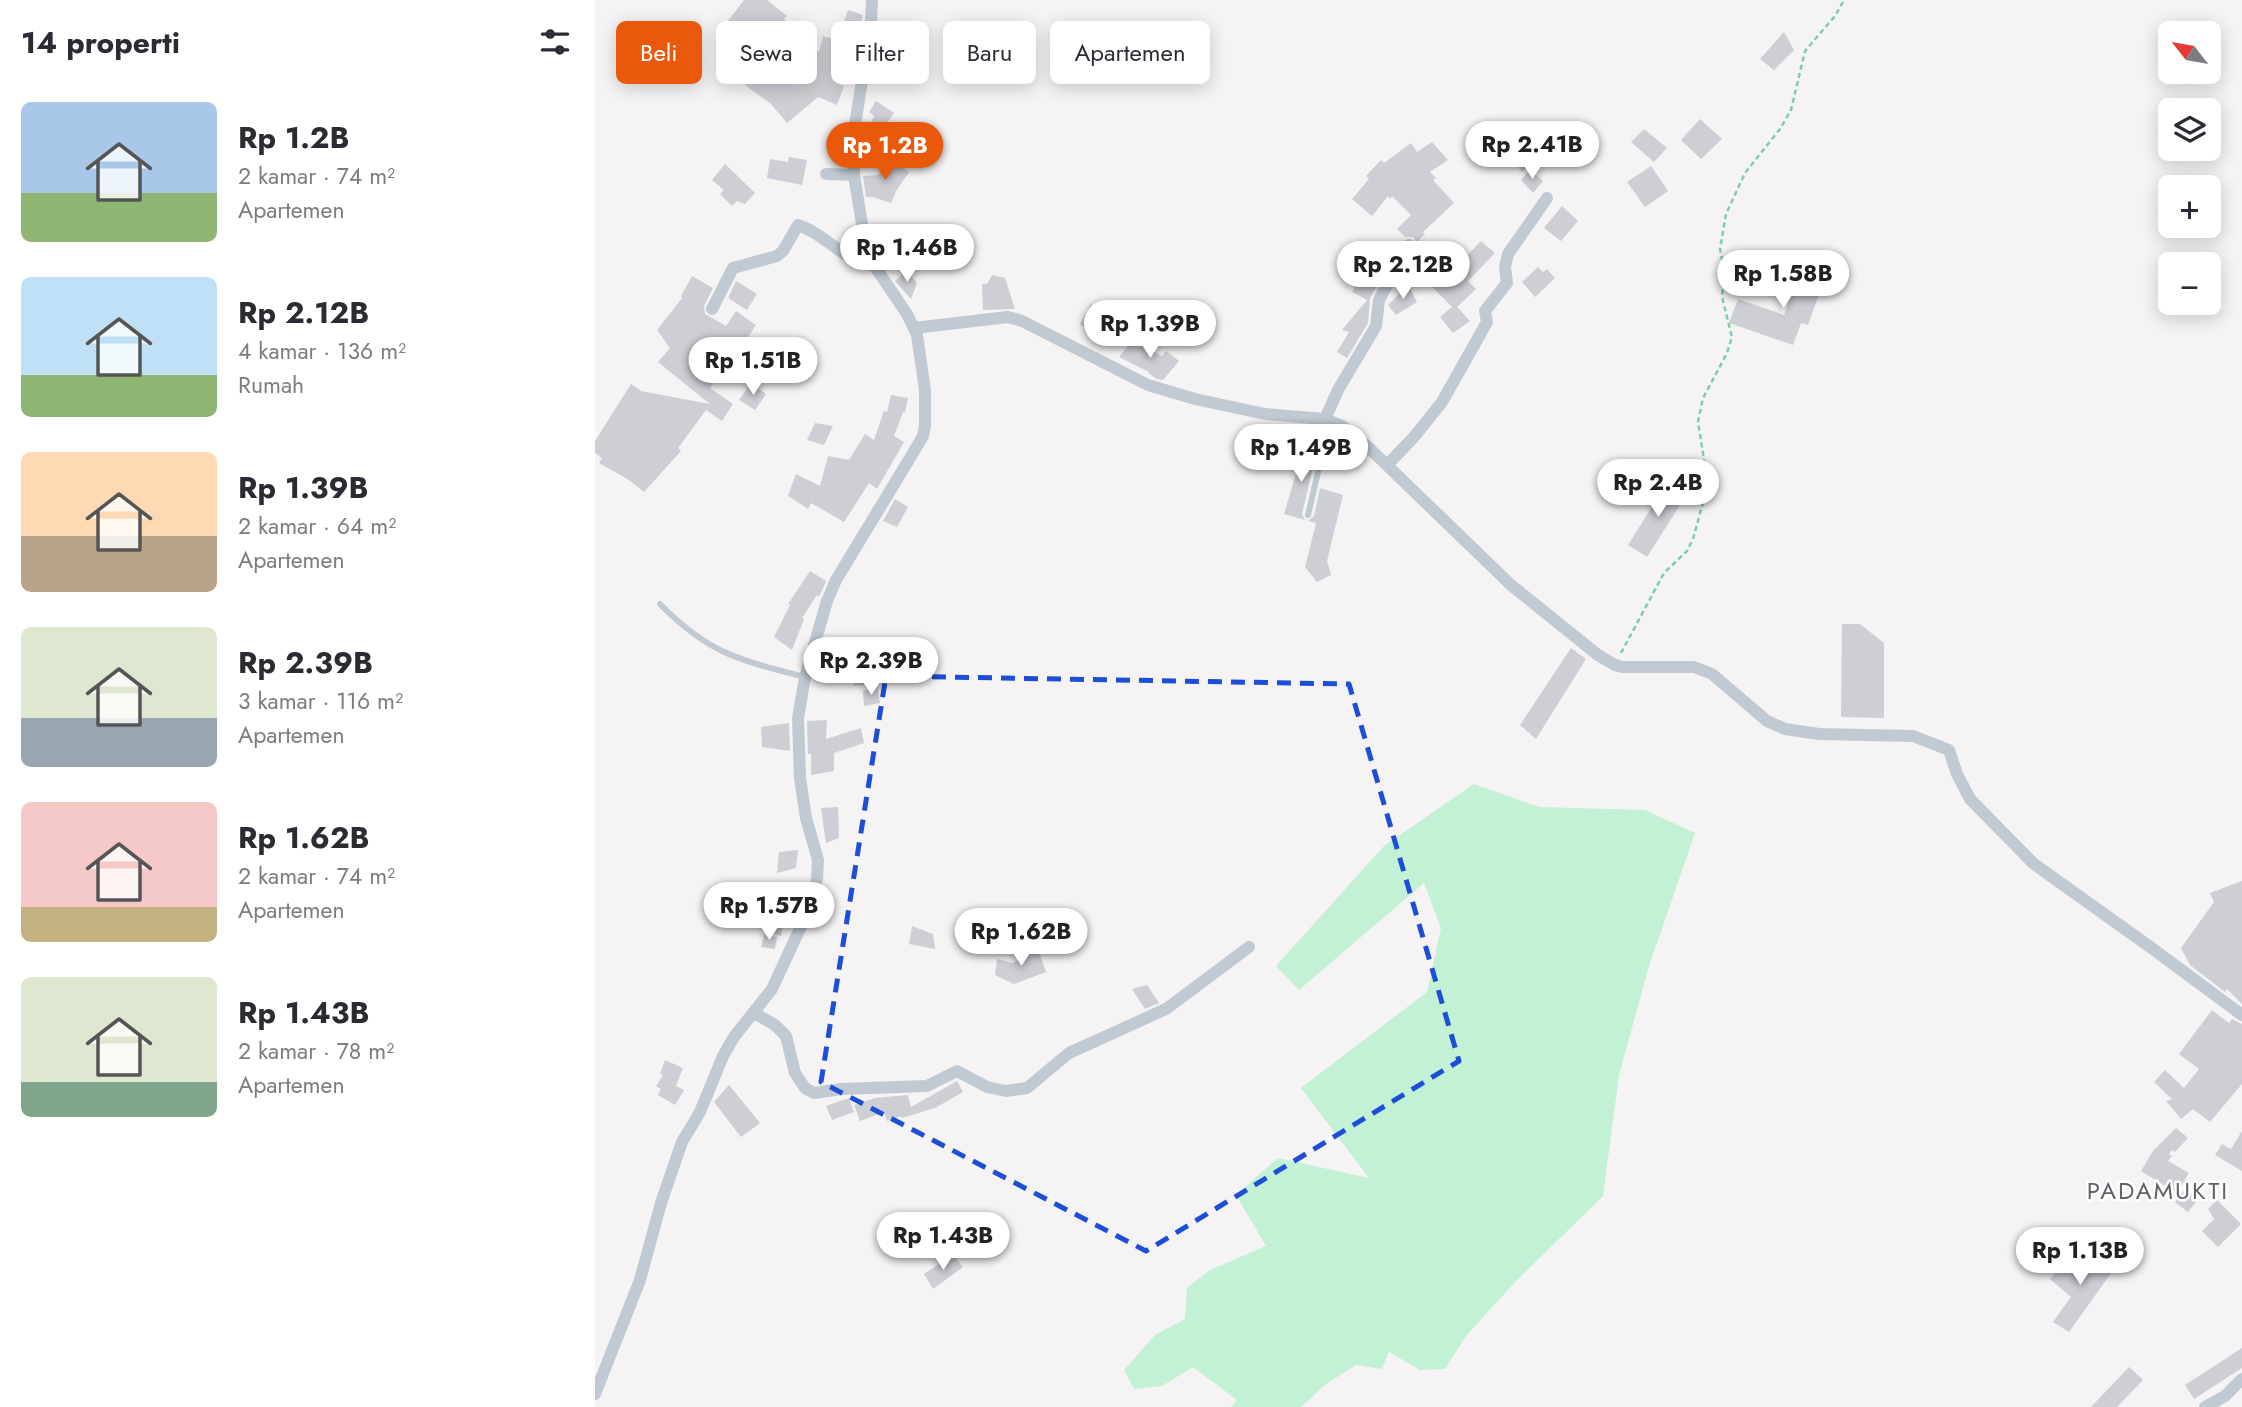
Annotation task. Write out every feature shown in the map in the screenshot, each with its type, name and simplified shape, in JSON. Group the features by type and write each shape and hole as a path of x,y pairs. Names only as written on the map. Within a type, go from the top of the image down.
{"street":[{"path":"595,1394 640,1280 661,1203 682,1142 700,1112 723,1056 734,1037 766,999 778,977 810,907 817,879 818,860 806,818 800,778 798,718 804,677 835,580 923,436 925,390 920,345 907,314 872,265 863,239 853,175 853,138 871,23 872,0"},
{"path":"827,174 853,175"},
{"path":"1387,465 1429,420 1458,377 1487,322 1485,311 1507,283 1505,267 1508,254 1547,198"},
{"path":"712,309 733,268 777,256 799,225 809,229 857,263 872,265"},
{"path":"1327,420 1344,379 1376,326 1379,300 1409,245"},
{"path":"914,328 1008,317 1022,321 1148,385 1195,399 1265,414 1327,420 1355,435 1511,585 1579,640 1615,665 1703,669 1766,721 1785,729 1819,734 1913,736 1949,750 1957,774 1970,799 2034,864 2242,1015"},
{"path":"754,1013 775,1025 786,1036 795,1073 805,1088 814,1093 841,1089 927,1086 957,1071 979,1085 1006,1091 1020,1090 1033,1085 1069,1053 1166,1009 1249,947"},
{"path":"2205,1407 2225,1396 2242,1379"}],"lane":[{"path":"1308,515 1327,420"},
{"path":"660,604 682,626 717,650 738,660 804,677"}],"path":[{"path":"1615,665 1664,573 1687,551 1703,502 1706,472 1698,422 1703,398 1727,353 1732,337 1722,297 1724,269 1720,249 1725,214 1745,173 1780,129 1791,110 1805,51 1835,16 1844,0"}],"highlighted area":[{"path":"886,676 1349,684 1459,1061 1146,1251 821,1082"}],"green space":[{"path":"1474,784 1539,807 1645,810 1695,833 1649,966 1619,1075 1603,1196 1516,1281 1466,1336 1445,1369 1420,1370 1389,1352 1382,1369 1356,1365 1326,1384 1301,1407 1231,1407 1237,1400 1193,1367 1162,1386 1134,1389 1124,1370 1155,1335 1185,1319 1187,1288 1210,1270 1266,1246 1236,1195 1278,1158 1369,1178 1301,1088 1427,992 1441,928 1424,883 1299,990 1276,966 1384,846"}],"building":[{"path":"744,0 767,0 787,16 784,19 786,21 728,21"},
{"path":"848,10 863,15 861,21 844,21"},
{"path":"1784,32 1794,50 1774,70 1760,59"},
{"path":"823,36 831,38 831,84 844,86 837,105 818,97 787,123 770,103 744,84 817,84 817,51 819,52"},
{"path":"876,101 894,113 882,130 896,136 886,157 862,146 862,140 874,116 869,112"},
{"path":"1700,119 1722,139 1701,159 1681,140"},
{"path":"1644,129 1667,148 1654,162 1631,142"},
{"path":"1524,139 1534,150 1528,155 1534,162 1522,172 1507,154"},
{"path":"1432,142 1448,160 1430,172 1436,178 1433,180 1454,203 1423,232 1425,234 1417,242 1413,237 1405,237 1397,229 1411,215 1392,196 1390,199 1388,196 1372,216 1352,199 1369,179 1366,176 1381,160 1384,163 1411,143 1417,152"},
{"path":"789,157 807,160 802,185 767,178 770,159 788,162"},
{"path":"889,159 909,172 891,203 866,197 863,176 878,175"},
{"path":"725,164 755,193 745,204 737,201 732,206 720,194 724,190 712,180"},
{"path":"1651,166 1668,191 1645,207 1627,182"},
{"path":"1530,170 1543,181 1533,193 1521,180"},
{"path":"1562,206 1578,221 1561,241 1544,228"},
{"path":"1481,241 1495,253 1468,281 1476,289 1457,307 1470,321 1453,333 1440,317 1452,307 1429,284 1451,263 1455,268"},
{"path":"1802,266 1826,275 1808,325 1801,323 1793,345 1729,323 1738,299 1784,315"},
{"path":"1367,267 1382,276 1370,298 1368,323 1347,358 1337,352 1349,332 1342,330 1367,300 1352,292"},
{"path":"1538,267 1543,272 1547,269 1555,278 1535,297 1522,282"},
{"path":"907,271 917,283 911,299 895,281"},
{"path":"992,275 1005,278 1015,309 983,310 982,284 987,284"},
{"path":"692,276 713,288 704,306 705,314 726,326 736,311 756,325 748,337 769,351 754,377 731,363 728,369 726,367 710,388 733,404 722,421 706,410 678,448 681,451 644,492 599,463 602,458 595,453 595,441 631,384 641,391 710,404 658,362 670,348 657,330 682,298"},
{"path":"736,281 757,294 747,310 728,298"},
{"path":"1408,285 1417,302 1396,315 1388,305"},
{"path":"1091,304 1112,324 1104,340 1080,324"},
{"path":"1132,341 1162,356 1166,351 1179,361 1163,380 1157,379 1119,357"},
{"path":"751,383 766,394 755,410 739,400"},
{"path":"891,395 908,398 894,436 904,442 877,489 869,483 844,522 811,503 808,509 788,496 796,474 820,486 828,456 849,460 865,434 874,440 884,411 887,412"},
{"path":"815,423 833,426 824,445 807,440"},
{"path":"1304,447 1317,450 1302,514 1305,520 1284,514"},
{"path":"1668,481 1687,494 1647,557 1628,545"},
{"path":"1320,488 1343,495 1327,561 1331,575 1317,582 1305,567 1316,523 1308,521 1314,516"},
{"path":"895,499 908,507 897,527 883,521"},
{"path":"810,571 826,581 819,597 817,595 802,618 804,619 792,650 774,637 790,605 788,604"},
{"path":"1842,624 1860,624 1884,643 1884,718 1841,717"},
{"path":"1571,648 1586,659 1536,739 1520,725"},
{"path":"854,659 853,665 872,665 864,685 854,686 854,679 839,683 841,661"},
{"path":"878,687 880,703 864,706 863,691"},
{"path":"827,720 826,739 861,728 864,743 834,753 834,771 811,775 807,721"},
{"path":"789,723 790,751 762,747 761,727"},
{"path":"838,807 839,838 826,843 821,808"},
{"path":"798,850 796,868 777,873 779,852"},
{"path":"2242,881 2242,1004 2227,989 2225,992 2190,965 2181,948 2214,902 2210,893"},
{"path":"771,888 792,891 792,915 786,911 781,936 768,933 775,907"},
{"path":"912,926 933,934 935,949 909,944"},
{"path":"764,935 777,937 775,949 761,947"},
{"path":"1038,949 1046,972 1014,984 995,975 997,959 1013,963"},
{"path":"1147,985 1159,1003 1145,1009 1132,989"},
{"path":"2212,1010 2229,1023 2232,1019 2242,1024 2242,1084 2210,1122 2193,1109 2181,1119 2166,1101 2172,1099 2154,1082 2165,1070 2184,1088 2199,1069 2179,1054"},
{"path":"665,1060 683,1068 676,1086 684,1090 675,1105 658,1095 661,1089 656,1086 663,1075 660,1074"},
{"path":"957,1081 963,1092 935,1108 902,1118 901,1116 887,1121 884,1112 860,1121 854,1105 875,1098 908,1095 911,1107"},
{"path":"729,1085 760,1123 741,1137 714,1102"},
{"path":"849,1098 854,1112 832,1120 826,1106"},
{"path":"2176,1128 2188,1138 2175,1152 2172,1150 2168,1161 2189,1173 2177,1193 2141,1171 2153,1151"},
{"path":"2242,1131 2242,1171 2215,1155 2222,1144 2231,1149"},
{"path":"2186,1188 2199,1198 2188,1212 2175,1202"},
{"path":"2217,1200 2241,1224 2218,1247 2202,1231 2214,1219 2208,1209"},
{"path":"2072,1253 2090,1269 2100,1255 2116,1266 2069,1332 2053,1322 2071,1297 2050,1279"},
{"path":"953,1255 963,1267 933,1289 924,1274"},
{"path":"2242,1348 2242,1368 2194,1399 2185,1385"},
{"path":"2129,1367 2143,1380 2117,1407 2091,1407"}],"district":[{"name":"PADAMUKTI","path":"2158,1190"}]}
